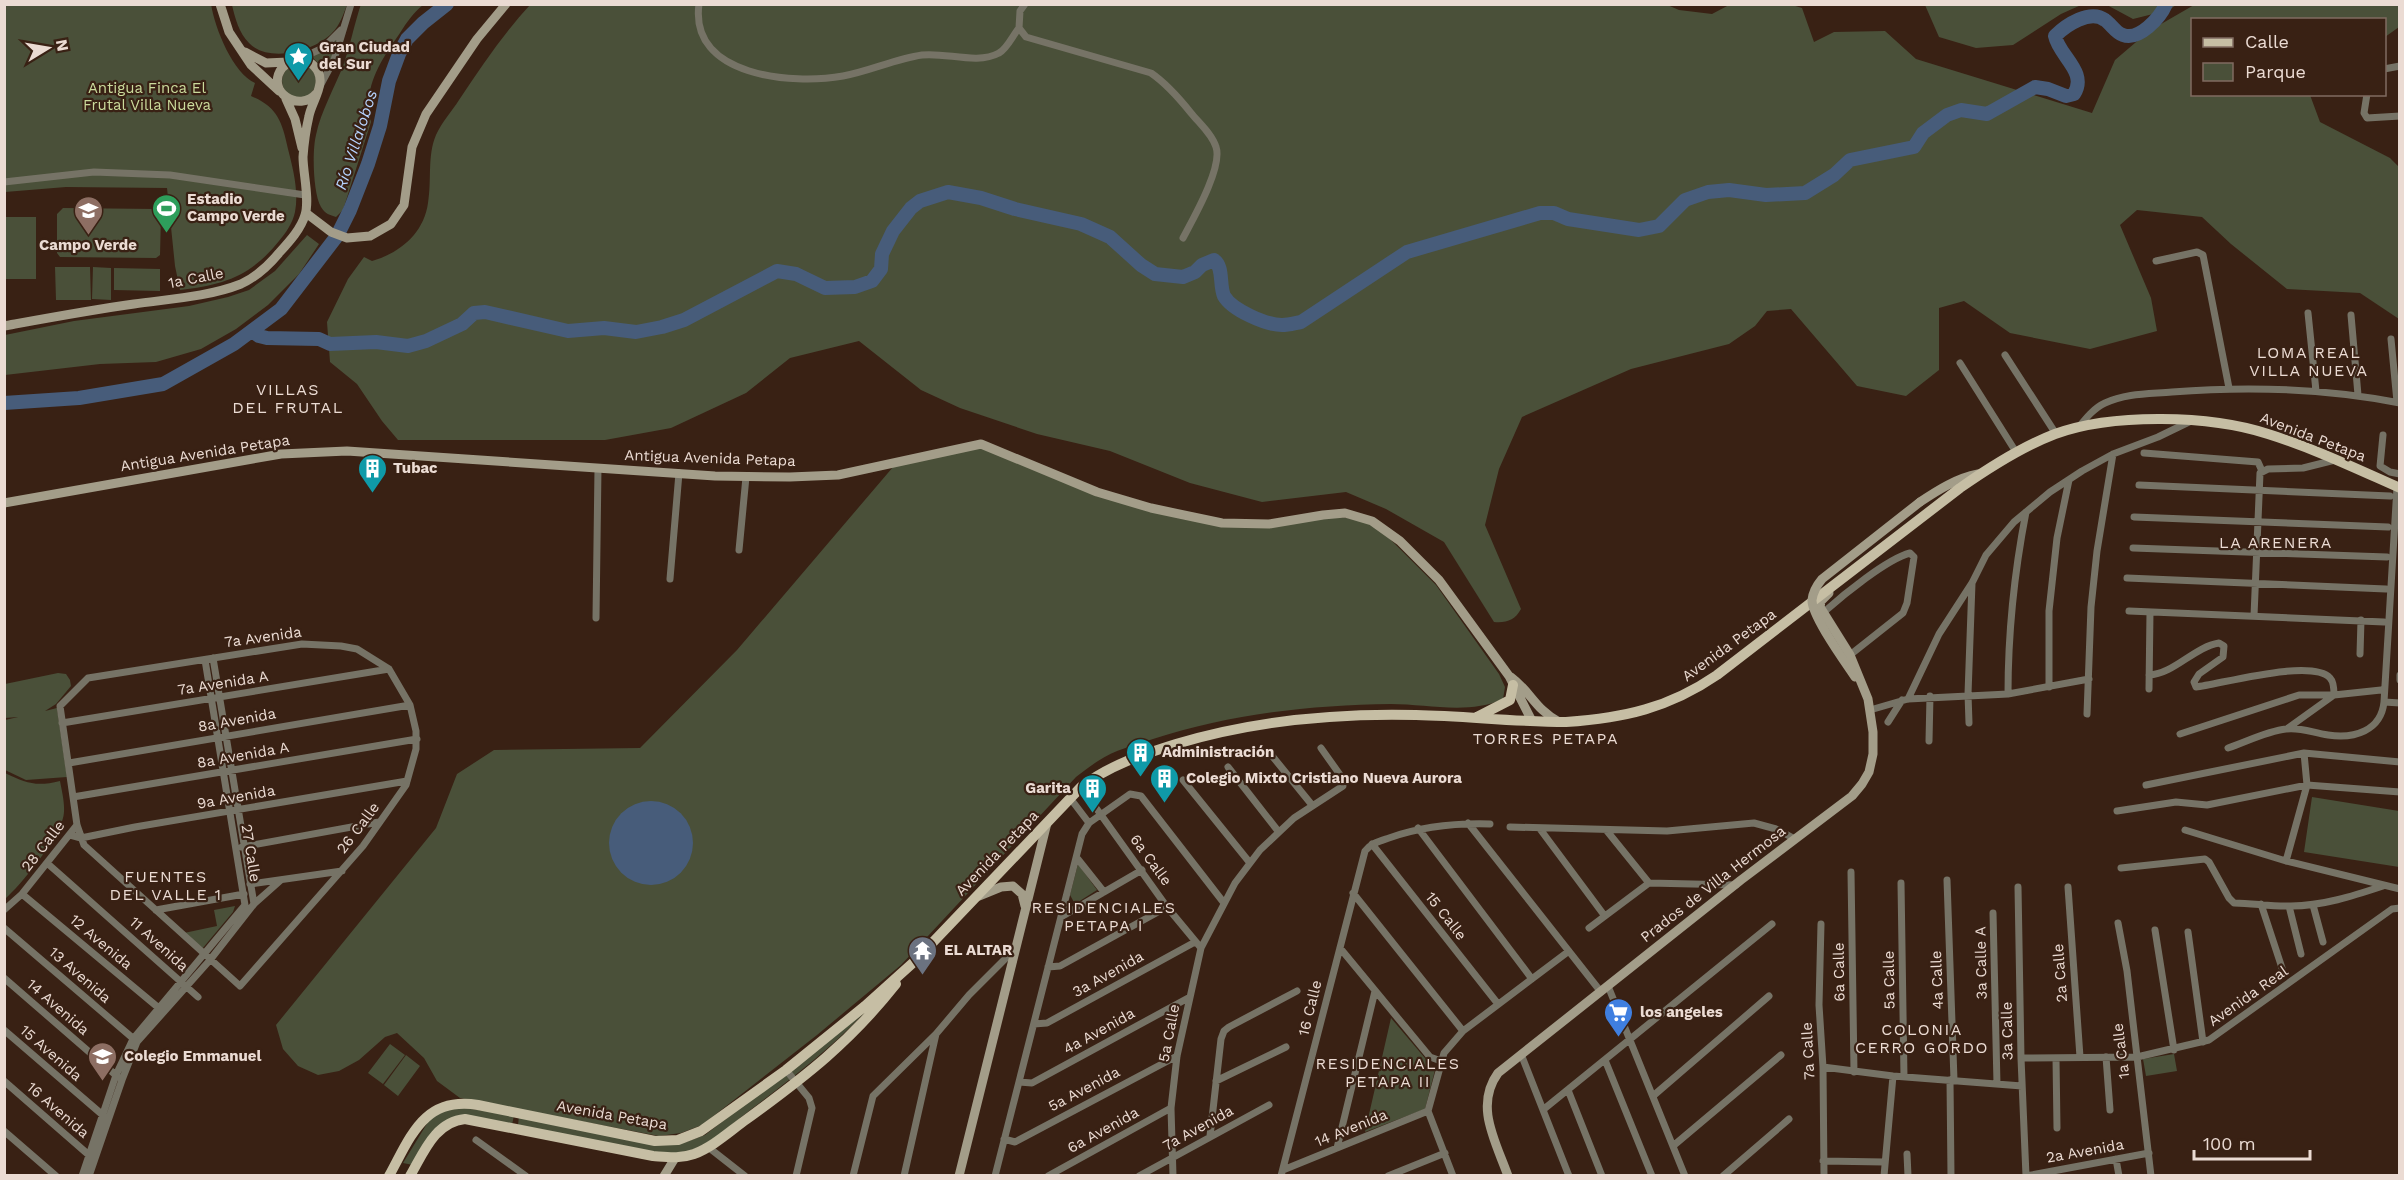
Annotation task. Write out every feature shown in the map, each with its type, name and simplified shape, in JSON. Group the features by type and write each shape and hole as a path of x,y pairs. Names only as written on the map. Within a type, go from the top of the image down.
{"main road":[{"path":"220,4 226,24 254,69 292,101 309,100 318,90"},
{"path":"294,61 284,66 278,82 294,119 303,156 306,213 336,236 364,238 384,230 398,216 404,202 410,155 421,124 437,95 470,48 506,4"},
{"path":"240,49 262,62 272,64 308,62 316,68 320,77 309,116 303,156"},
{"name":"1a Calle","path":"4,326 203,294 242,283 256,275 278,254 296,232 306,213"},
{"name":"Avenida Petapa","path":"410,1176 433,1136 451,1122 471,1119 653,1156 675,1158 694,1154 708,1147 797,1083 856,1032 915,961 974,898 1080,787 1108,768 1198,738 1260,724 1382,715 1559,722 1596,720 1658,707 1685,695 1717,675 1981,474 2016,452 2056,434 2078,428 2137,419 2191,421 2260,431 2386,482 2396,491"},
{"name":"Antigua Avenida Petapa","path":"4,503 281,454 347,451 746,477 838,475 981,444 1097,492 1151,508 1222,524 1269,524 1345,513 1362,517 1388,531 1438,580 1511,680 1532,721"},
{"path":"1868,699 1816,614 1812,602 1814,593 1822,579 1920,502 1960,479 1981,474"},
{"path":"1824,612 1820,603 1828,596 1831,588"},
{"name":"Prados de Villa Hermosa","path":"1508,1176 1489,1123 1486,1105 1495,1077 1502,1068 1852,796 1869,772 1874,732 1868,699 1850,656 1824,612"},
{"path":"1475,718 1510,700 1511,680"},
{"name":"Antigua Avenida Petapa","path":"1511,680 1521,685 1540,710 1559,722"},
{"path":"959,1176 1047,822"},
{"path":"974,898 1001,887 1013,886 1024,898 1025,915"},
{"name":"Avenida Petapa","path":"389,1176 417,1126 429,1113 453,1103 469,1103 655,1141 670,1141 701,1131 786,1070 865,1006 915,961"},
{"path":"514,1128 518,1113"},
{"path":"664,1176 675,1158"}],"street":[{"path":"318,90 334,60 351,4"},
{"path":"699,4 699,27 703,38 708,48 720,58 735,66 756,72 803,79 842,76 921,55 938,54 972,58 991,56 1002,50 1019,28 1020,11 1025,4"},
{"path":"294,61 323,48 344,25"},
{"path":"1019,28 1026,37 1151,74 1163,81 1201,125 1214,142 1218,158 1203,199 1183,238"},
{"path":"2367,96 2364,113 2367,118 2400,116"},
{"path":"4,182 94,172 170,175 305,195"},
{"path":"2156,261 2197,252 2203,255 2229,388"},
{"path":"2308,313 2316,391"},
{"path":"2351,315 2358,396"},
{"path":"2078,428 2091,412 2114,399 2229,388 2316,391 2398,402 2391,339"},
{"path":"2005,355 2056,434"},
{"path":"1960,363 2016,452"},
{"path":"1888,722 1905,700 1939,634 1972,583 1986,555 2014,522 2050,492 2113,454 2165,434 2191,421"},
{"path":"2383,435 2380,466 2398,473"},
{"path":"2144,453 2258,462 2262,471"},
{"path":"2087,714 2091,607 2097,551 2113,454"},
{"path":"2254,616 2258,476 2262,471 2273,468 2303,468 2335,460"},
{"path":"596,618 598,468"},
{"path":"670,579 679,473"},
{"path":"2386,482 2398,473"},
{"path":"739,550 746,477"},
{"path":"2049,687 2049,611 2057,538 2069,480"},
{"path":"2139,485 2396,491 2396,543 2382,713 2377,722 2365,732 2338,736 2326,735 2309,729 2288,728"},
{"path":"2008,694 2008,645 2014,572 2026,512"},
{"path":"2134,517 2388,526"},
{"path":"2133,548 2387,557"},
{"path":"1824,612 1867,578 1902,556 1910,553 1914,557 1907,603 1903,613 1850,656"},
{"path":"2127,578 2386,589"},
{"path":"1969,723 1972,583"},
{"path":"2129,611 2384,622"},
{"path":"2149,689 2150,612"},
{"path":"2360,654 2361,620"},
{"path":"2149,675 2163,671 2196,651 2219,643 2224,646 2223,657 2199,674 2194,682 2196,687 2258,674 2296,670 2330,677 2334,695"},
{"name":"7a Avenida","path":"62,723 61,704 85,680 275,646 302,644 357,649 388,669"},
{"name":"27 Calle","path":"208,957 244,908 241,847 232,771 213,658"},
{"name":"27 Calle","path":"204,660 224,773 235,811"},
{"name":"7a Avenida A","path":"62,723 388,669"},
{"name":"26 Calle","path":"208,957 240,986 342,871 407,781 417,740 410,705 388,669"},
{"path":"2400,675 2400,680"},
{"path":"1870,710 1930,696 2008,694 2089,679"},
{"path":"2180,734 2299,695 2334,695 2381,690"},
{"path":"2228,748 2288,728 2334,695"},
{"path":"1929,741 1930,696"},
{"path":"2384,702 2400,703"},
{"name":"8a Avenida","path":"69,763 410,705"},
{"path":"62,723 77,825 81,838 89,850 208,957"},
{"name":"8a Avenida A","path":"73,796 417,740"},
{"name":"5a Calle","path":"1173,1176 1171,1108 1177,1056 1201,948 1224,903 1250,863 1278,831 1344,784 1344,779 1321,748"},
{"path":"2146,785 2304,753 2400,762"},
{"path":"2286,861 2307,785 2304,753"},
{"path":"1273,757 1312,806"},
{"path":"1228,767 1278,831"},
{"path":"1183,780 1250,863"},
{"name":"9a Avenida","path":"70,835 81,838 407,781"},
{"path":"2117,812 2176,802 2207,805 2307,785 2400,792"},
{"name":"6a Calle","path":"1080,787 1167,907 1201,948"},
{"path":"995,1176 1083,831 1089,823 1130,794 1141,796 1224,903"},
{"path":"1070,798 1089,823"},
{"path":"1082,813 1094,804"},
{"path":"241,847 379,822"},
{"path":"1369,846 1418,828 1468,823 1490,824"},
{"path":"1468,823 1569,951 1604,989 1631,1040 1685,1176"},
{"path":"1510,827 1683,831 1754,823 1776,829 1795,839"},
{"name":"28 Calle","path":"4,910 22,894 77,825"},
{"path":"1418,828 1532,979"},
{"path":"1540,829 1604,915"},
{"path":"2185,830 2286,861 2400,889"},
{"path":"1607,831 1649,884"},
{"name":"16 Calle","path":"1282,1173 1353,892 1369,846"},
{"name":"15 Calle","path":"1369,846 1498,1004"},
{"name":"27 Calle","path":"241,847 252,884 255,904"},
{"path":"1077,858 1104,892"},
{"path":"2121,868 2205,859 2232,902 2289,906 2313,905 2355,896 2383,886"},
{"name":"11 Avenida","path":"47,863 198,997"},
{"path":"1061,917 1142,870"},
{"path":"243,885 342,871"},
{"name":"6a Calle","path":"1851,872 1854,1072"},
{"path":"89,1176 92,1157 105,1117 135,1040 255,904 281,880"},
{"name":"4a Calle","path":"1947,880 1952,1080 1951,1176"},
{"name":"5a Calle","path":"1901,883 1904,1077"},
{"path":"1588,928 1649,884 1736,885"},
{"name":"3a Calle","path":"2018,887 2026,1176"},
{"name":"2a Calle","path":"2068,887 2080,1058"},
{"path":"1353,892 1463,1031"},
{"name":"12 Avenida","path":"22,894 161,1010"},
{"path":"156,910 244,894"},
{"path":"2261,904 2283,971"},
{"path":"2313,905 2323,942"},
{"path":"2289,906 2301,954"},
{"path":"1048,967 1060,966 1167,907"},
{"name":"Avenida Real","path":"2021,1058 2137,1057 2209,1040 2392,909 2400,908"},
{"name":"3a Calle A","path":"1993,913 1997,1084"},
{"name":"1a Calle","path":"2118,923 2127,971 2151,1176"},
{"path":"1544,1109 1772,924"},
{"name":"7a Calle","path":"1821,924 1819,1005 1823,1067 1824,1176"},
{"name":"13 Avenida","path":"4,928 135,1040"},
{"path":"2155,930 2174,1050"},
{"path":"2188,932 2203,1042"},
{"name":"3a Avenida","path":"1034,1024 1047,1023 1195,942"},
{"path":"853,1176 873,1096 936,1034 969,995 1016,948"},
{"path":"1340,948 1430,1057 1441,1061"},
{"path":"1453,1176 1428,1111 1441,1061 1450,1044 1463,1031 1569,951"},
{"name":"14 Avenida","path":"4,978 119,1077"},
{"path":"1210,1136 1224,1031 1297,991"},
{"path":"1337,1148 1375,991"},
{"path":"1653,1096 1769,996"},
{"name":"4a Avenida","path":"1019,1082 1034,1082 1190,997"},
{"name":"15 Avenida","path":"4,1030 105,1117"},
{"path":"904,1176 936,1034"},
{"path":"1216,1081 1286,1047"},
{"path":"1521,1054 1569,1176"},
{"path":"1673,1146 1780,1055"},
{"name":"5a Avenida","path":"1004,1139 1015,1142 1177,1056"},
{"path":"2106,1057 2110,1110"},
{"path":"2056,1058 2057,1128"},
{"path":"1605,1060 1652,1176"},
{"path":"1823,1067 1893,1076 2022,1086"},
{"path":"786,1070 809,1098 812,1108 796,1176"},
{"path":"1884,1176 1893,1076"},
{"name":"16 Avenida","path":"4,1081 92,1157"},
{"path":"1568,1090 1602,1176"},
{"name":"7a Avenida","path":"1139,1176 1269,1105"},
{"name":"6a Avenida","path":"1048,1176 1171,1108"},
{"name":"14 Avenida","path":"1282,1173 1428,1111"},
{"path":"1723,1176 1788,1119"},
{"path":"4,1131 56,1176"},
{"path":"476,1140 526,1176"},
{"path":"708,1147 745,1176"},
{"path":"1388,1176 1444,1153"},
{"name":"2a Avenida","path":"2026,1176 2149,1153"},
{"path":"1907,1154 1908,1176"},
{"path":"82,1176 92,1157"},
{"path":"2116,1159 2119,1176"},
{"path":"1823,1161 1884,1162"},
{"path":"2072,1166 2073,1176"}],"green space":[{"name":"Antigua Finca El Frutal Villa Nueva","path":"211,4 216,25 232,60 247,78 255,83 251,96 273,110 281,123 296,188 296,204 294,216 287,231 258,263 236,277 223,282 180,290 175,266 167,188 66,187 5,192 5,5"},
{"path":"232,4 347,5 337,27 324,40 303,50 279,54 267,53 249,43 240,30"},
{"path":"361,4 423,5 405,25 375,75 369,98 371,122 343,210 336,217 324,211 318,201 314,172 315,142 321,117 345,59"},
{"path":"1665,4 1679,10 1712,14 1729,5 1792,5 1802,8 1814,42 1834,32 1885,31 1916,59 2092,113 2115,60 2149,31 2194,5 2399,5 2399,27 2386,36 2386,18 2191,18 2191,96 2310,96 2320,122 2390,158 2399,167 2399,319 2360,293 2287,289 2231,244 2202,217 2137,210 2120,225 2151,298 2157,331 2090,349 2010,333 1964,301 1939,308 1939,370 1906,396 1857,386 1791,309 1767,311 1755,326 1729,344 1631,369 1522,417 1499,469 1485,525 1521,609 1513,618 1499,622 1494,622 1444,542 1386,509 1346,492 1262,502 1190,483 1110,451 1037,434 960,408 921,390 859,341 790,358 746,393 671,428 605,440 398,440 357,384 330,362 327,322 348,279 364,257 372,261 392,253 409,240 422,224 428,203 432,151 436,135 493,51 530,5"},
{"path":"1925,5 2081,5 2061,14 2013,45 1976,48 1939,37"},
{"path":"2107,5 2176,5 2169,10 2133,19"},
{"path":"344,25 328,73 310,55"},
{"path":"299,64 311,69 316,81 311,93 299,98 287,93 282,81 287,69"},
{"path":"63,208 156,209 161,215 160,255 156,258 60,257 57,253 57,214"},
{"path":"5,217 36,217 36,279 5,279"},
{"path":"307,235 319,244 299,274 268,305 236,329 201,349 156,362 100,364 5,375 5,335 74,321 189,306 228,297 249,290 275,271"},
{"path":"55,267 90,267 91,300 56,300"},
{"path":"93,267 111,268 111,300 92,299"},
{"path":"114,268 160,269 160,291 114,290"},
{"path":"967,448 988,448 1097,492 1187,517 1269,524 1323,515 1372,521 1436,585 1499,674 1505,687 1503,699 1490,704 1462,708 1391,704 1330,706 1271,712 1182,730 1104,757 1076,777 901,965 817,1035 702,1125 681,1133 659,1136 460,1098 437,1081 424,1058 397,1033 385,1037 359,1060 339,1071 318,1075 298,1066 283,1049 276,1025 436,828 457,774 494,750 640,748 737,650 899,460"},
{"path":"58,673 66,674 71,686 56,704 45,711 57,708 67,777 26,780 5,770 5,720 18,717 5,718 5,684"},
{"path":"5,773 31,783 44,784 60,781 64,809 60,827 47,849 5,899"},
{"path":"2312,797 2399,811 2399,867 2304,852"},
{"path":"1078,864 1097,890 1075,904 1070,895"},
{"path":"235,906 233,912 202,949 184,933 217,926 214,910"},
{"path":"868,1009 826,1050 796,1075 717,1136 692,1150 664,1154 518,1125 519,1116 686,1142 705,1135"},
{"path":"1391,1018 1435,1070 1425,1109 1365,1132"},
{"path":"390,1044 405,1055 383,1084 368,1073"},
{"path":"2174,1054 2177,1071 2146,1076 2143,1059"},
{"path":"406,1055 420,1066 398,1096 384,1085"},
{"path":"450,1106 514,1115 512,1125 458,1116 413,1165 403,1163 431,1117"}],"water":[{"path":"651,801 667,804 681,813 690,827 693,843 690,859 681,873 667,882 651,885 635,882 621,873 612,859 609,843 612,827 621,813 635,804"}],"waterway":[{"name":"Río Villalobos","path":"4,403 79,398 163,384 234,344 281,309 337,236 350,210 380,126 389,81 407,39 447,4"},
{"path":"252,331 267,338 319,339 330,344 376,342 408,346 426,341 462,324 474,313 485,312 568,331 604,328 636,332 662,327 684,320 777,271 796,274 825,288 855,287 872,281 881,269 882,254 893,231 911,208 920,201 948,192 981,198 1015,209 1081,224 1110,237 1141,265 1155,274 1183,277 1214,260 1219,267 1224,296 1228,301 1250,316 1275,324 1290,324 1301,322 1407,252 1540,213 1554,213 1568,219 1639,230 1659,226 1685,200 1708,192 1729,190 1766,195 1805,193 1834,175 1850,160 1914,147 1923,133 1947,115 1961,110 1987,114 2035,87 2066,96 2074,94 2078,78 2055,36 2072,23 2092,16 2105,20 2120,34 2136,35 2154,22 2166,4"}],"place":[{"name":"Gran Ciudad del Sur","path":"298,82"},
{"name":"Estadio Campo Verde","path":"166,234"},
{"name":"Campo Verde","path":"88,236"},
{"name":"Tubac","path":"372,494"},
{"name":"Administración","path":"1141,778"},
{"name":"Colegio Mixto Cristiano Nueva Aurora","path":"1165,804"},
{"name":"Garita","path":"1092,814"},
{"name":"EL ALTAR","path":"923,976"},
{"name":"los angeles","path":"1619,1038"},
{"name":"Colegio Emmanuel","path":"103,1082"}],"district":[{"name":"LOMA REAL VILLA NUEVA","path":"2309,361"},
{"name":"VILLAS DEL FRUTAL","path":"288,398"},
{"name":"LA ARENERA","path":"2276,542"},
{"name":"TORRES PETAPA","path":"1546,738"},
{"name":"FUENTES DEL VALLE 1","path":"166,885"},
{"name":"RESIDENCIALES PETAPA I","path":"1104,916"},
{"name":"COLONIA CERRO GORDO","path":"1922,1038"},
{"name":"RESIDENCIALES PETAPA II","path":"1388,1072"}]}
